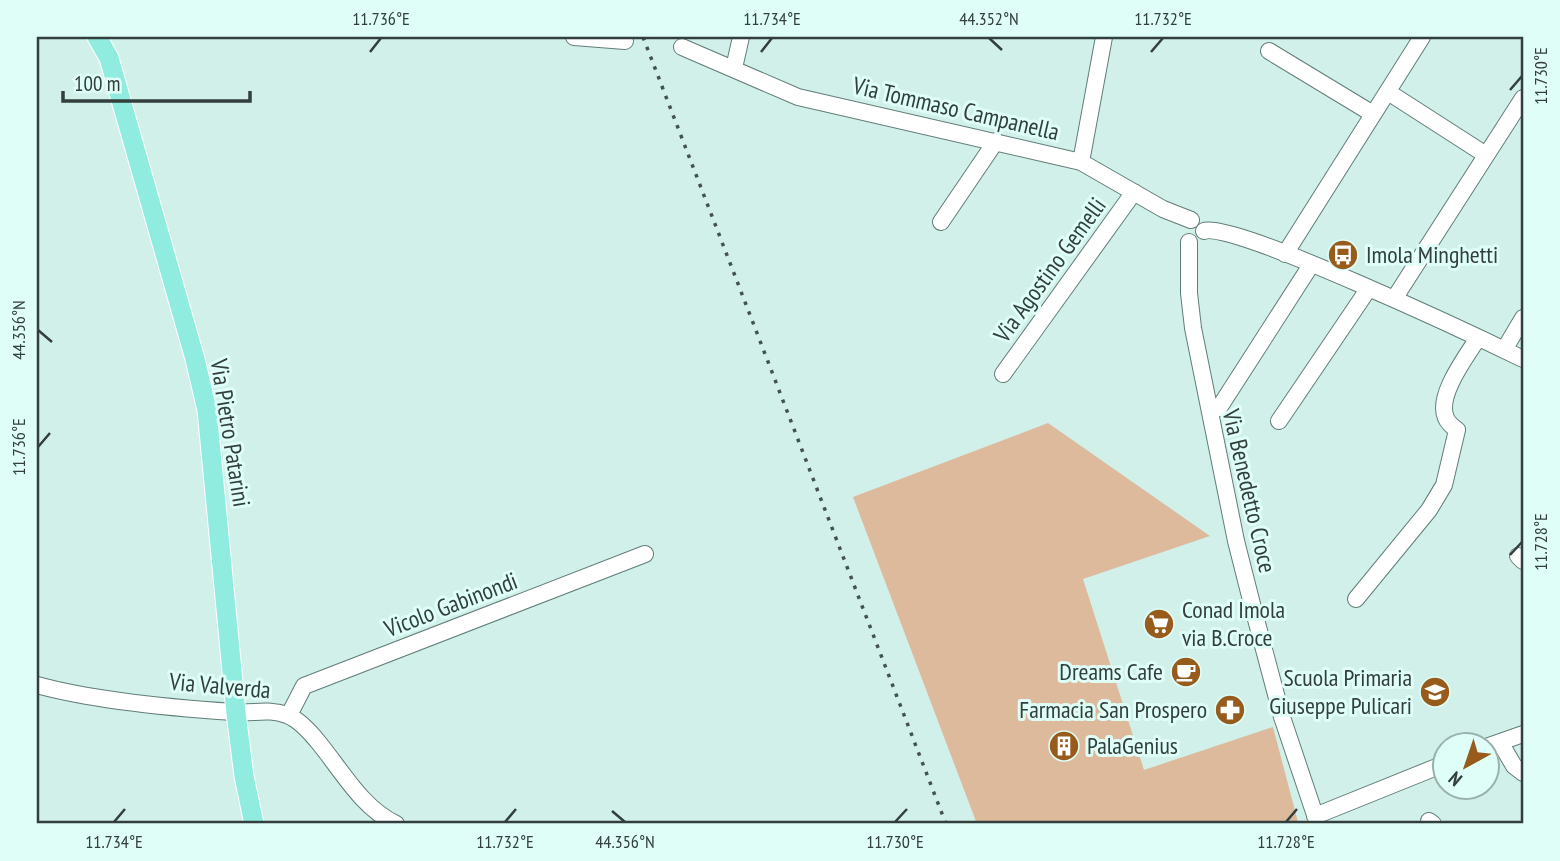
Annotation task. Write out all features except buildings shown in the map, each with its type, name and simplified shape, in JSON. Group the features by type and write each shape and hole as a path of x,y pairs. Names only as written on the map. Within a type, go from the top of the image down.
{"main road":[{"name":"Via Pietro Patarini","path":"97,37 109,58 195,359 207,410 236,713 244,776 254,824"},
{"name":"Via Pietro Patarini","path":"109,58 111,37"}],"street":[{"path":"574,37 625,41"},
{"path":"734,68 741,37"},
{"path":"1081,162 1104,37"},
{"path":"1285,254 1422,37"},
{"name":"Via Tommaso Campanella","path":"682,47 798,97 1081,162 1163,209 1187,230"},
{"path":"1269,51 1373,114"},
{"path":"1388,92 1486,155"},
{"path":"1394,299 1523,98"},
{"path":"941,222 996,141"},
{"name":"Via Agostino Gemelli","path":"1003,374 1134,192"},
{"path":"1187,230 1199,240 1203,231 1218,230 1285,254 1394,299 1523,359"},
{"name":"Via Benedetto Croce","path":"1187,230 1193,328 1236,541 1282,717 1316,820"},
{"path":"1219,408 1311,265"},
{"path":"1279,421 1369,288"},
{"path":"1504,350 1523,317"},
{"path":"1356,600 1429,510 1444,485 1457,430 1446,420 1443,405 1446,393 1478,338"},
{"name":"Vicolo Gabinondi","path":"289,715 304,686 645,555"},
{"name":"Via Valverda","path":"37,685 56,690 236,713 265,710 289,715 309,730 370,806 396,824"},
{"path":"1500,742 1523,734"},
{"path":"1500,752 1523,773"},
{"path":"1316,820 1430,770"}],"shaded area":[{"path":"1048,423 1210,536 1083,579 1144,770 1273,727 1298,822 977,824 853,497"}],"railway":[{"path":"643,37 946,824"}],"place":[{"name":"Imola Minghetti","path":"1343,255"},
{"name":"Conad Imola via B.Croce","path":"1159,624"},
{"name":"Dreams Cafe","path":"1186,672"},
{"name":"Scuola Primaria Giuseppe Pulicari","path":"1435,692"},
{"name":"Farmacia San Prospero","path":"1230,710"},
{"name":"PalaGenius","path":"1064,746"}]}
